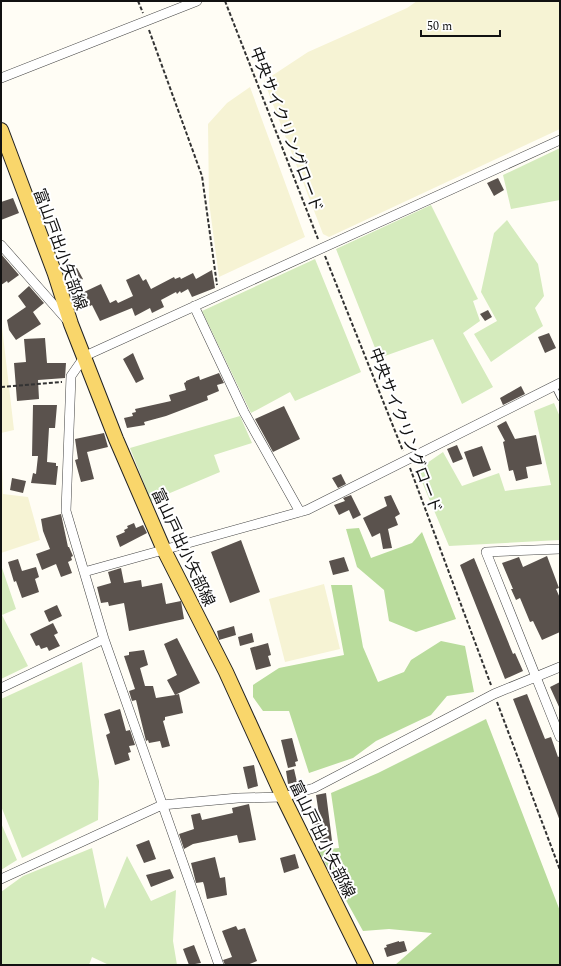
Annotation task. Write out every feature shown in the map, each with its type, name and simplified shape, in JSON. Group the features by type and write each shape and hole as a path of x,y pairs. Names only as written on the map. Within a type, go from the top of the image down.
{"main road":[{"name":"富山戸出小矢部線","path":"1,130 55,274 70,324 85,356 116,439 164,550 226,672 283,797 366,965"}],"street":[{"path":"1,78 197,1"},
{"path":"219,965 104,639 66,511 71,376 85,356 560,140"},
{"path":"1,245 70,324"},
{"path":"194,306 244,412 300,512"},
{"path":"84,572 300,512 557,384"},
{"path":"560,549 486,552 560,737"},
{"path":"1,688 104,639"},
{"path":"1,879 162,804 238,798 283,797 314,788 494,694 560,667"}],"lane":[{"path":"557,384 560,398"}],"path":[{"path":"138,1 202,176 219,295"},
{"name":"中央サイクリングロード","path":"225,1 321,248 407,460 560,870"},
{"path":"1,387 71,381"}],"shaded area":[{"path":"417,1 560,1 560,129 329,237 323,234 264,81 308,52 407,8"},
{"path":"250,87 305,237 219,277 209,202 208,124 227,103"},
{"path":"1,318 14,430 1,433"},
{"path":"1,433 3,494 28,497 40,540 1,553"},
{"path":"324,584 340,649 285,662 269,599"}],"green space":[{"path":"560,148 560,200 511,209 503,175"},
{"path":"431,205 478,299 473,301 480,321 463,333 493,387 462,404 433,339 379,358 336,249"},
{"path":"507,220 538,264 544,296 535,308 543,326 491,362 474,334 497,321 481,292 494,233"},
{"path":"315,259 361,372 295,401 290,392 251,413 202,311"},
{"path":"554,403 560,417 560,540 449,546 417,470 443,452 462,486 499,473 505,491 551,485 534,411"},
{"path":"240,416 252,443 214,455 220,472 151,501 130,448"},
{"path":"359,528 371,558 412,543 422,532 456,619 416,632 389,621 384,590 357,567 346,529"},
{"path":"1,565 16,609 2,615 28,666 1,679"},
{"path":"331,585 352,585 363,647 378,682 404,672 411,660 441,641 465,646 474,692 447,696 431,715 376,741 353,758 309,773 289,711 263,711 253,697 253,685 279,668 344,655"},
{"path":"82,662 99,781 98,820 22,858 1,806 1,699"},
{"path":"486,719 560,911 560,965 395,965 432,933 389,929 363,931 318,850 339,848 331,793 378,773"},
{"path":"1,823 17,860 1,870"},
{"path":"92,848 105,909 127,856 151,901 176,890 173,941 177,965 109,965 92,957 89,965 1,965 1,892 23,876"}],"building":[{"path":"498,178 504,190 494,196 487,183"},
{"path":"13,198 19,213 1,220 1,202"},
{"path":"1,254 19,275 8,283 7,281 1,285"},
{"path":"77,268 83,279 74,284 69,272"},
{"path":"212,270 215,288 192,297 188,289 181,293 180,291 177,294 176,292 161,300 164,307 152,313 150,308 135,316 132,308 100,321 92,305 86,308 82,300 86,298 84,292 101,284 110,303 116,300 118,303 133,296 126,280 139,274 143,281 146,279 151,289 174,277 175,279 180,277 181,279 193,273 196,279"},
{"path":"29,286 44,303 33,312 41,324 16,340 9,330 7,320 26,307 18,296"},
{"path":"488,310 492,317 485,321 480,314"},
{"path":"549,333 556,348 545,353 538,337"},
{"path":"45,338 47,363 66,363 65,378 38,380 39,399 17,401 14,363 26,362 24,339"},
{"path":"133,353 144,379 136,383 123,359"},
{"path":"219,373 224,383 217,385 219,391 207,396 208,400 166,416 144,422 145,425 127,428 124,418 133,416 132,413 136,412 135,409 171,401 169,395 186,390 184,383 186,381 199,376 200,380"},
{"path":"521,386 525,394 503,405 500,398"},
{"path":"33,405 57,405 55,428 49,428 47,462 56,463 56,466 58,466 56,485 31,483 33,473 36,474 38,456 32,456"},
{"path":"284,406 300,439 273,452 255,419"},
{"path":"506,421 515,439 536,435 542,464 526,467 528,478 516,481 513,470 509,471 503,442 505,441 497,426"},
{"path":"104,433 108,447 87,452 94,479 81,482 75,460 78,459 75,439"},
{"path":"457,445 463,459 453,463 447,449"},
{"path":"482,446 491,470 473,477 464,452"},
{"path":"341,474 346,484 338,488 332,478"},
{"path":"12,478 26,481 23,493 10,490"},
{"path":"351,495 361,515 353,519 349,510 339,515 334,505 345,501 343,498"},
{"path":"391,495 400,514 395,517 398,525 388,529 392,548 383,549 380,533 372,537 363,518 387,506 384,497"},
{"path":"61,514 68,547 73,556 71,557 72,560 68,562 72,573 61,577 56,564 42,570 36,554 50,549 43,531 41,519"},
{"path":"134,523 136,528 143,525 147,533 120,547 116,536 125,532 124,530 128,528 127,526"},
{"path":"241,540 260,592 230,603 211,552"},
{"path":"547,556 559,588 556,589 560,598 560,632 542,640 533,621 530,622 520,598 516,600 502,563 519,557 523,567"},
{"path":"344,557 349,571 333,575 329,561"},
{"path":"474,558 513,654 515,653 523,671 505,679 460,565"},
{"path":"18,559 22,571 36,567 39,577 35,579 39,592 22,598 16,581 14,582 8,562"},
{"path":"121,568 124,583 141,580 142,587 162,583 166,604 181,601 184,619 129,631 124,603 109,606 108,602 101,603 97,587 111,583 108,572"},
{"path":"57,605 62,616 49,622 44,611"},
{"path":"53,623 58,633 54,635 60,646 49,651 47,647 41,649 39,645 36,646 30,634"},
{"path":"234,626 236,635 219,640 217,631"},
{"path":"252,633 254,642 240,646 238,637"},
{"path":"177,638 200,683 175,695 167,680 177,675 164,644"},
{"path":"268,643 271,655 268,656 271,666 256,670 250,648"},
{"path":"144,650 148,665 140,668 145,686 153,686 156,698 179,694 183,713 165,717 165,720 163,721 170,746 162,748 160,741 149,743 148,740 146,741 136,700 132,701 129,691 135,689 124,656 129,655 129,652"},
{"path":"560,682 560,709 550,687"},
{"path":"527,694 545,739 551,737 558,757 560,756 560,821 513,699"},
{"path":"120,709 126,731 130,730 135,745 129,746 131,752 128,753 130,760 115,765 106,735 110,733 104,714"},
{"path":"292,738 298,761 295,762 296,766 288,768 281,740"},
{"path":"254,765 258,786 248,789 243,767"},
{"path":"294,769 297,782 288,784 286,771"},
{"path":"326,793 332,841 319,843 313,822 320,821 316,795"},
{"path":"249,804 256,840 239,843 237,835 193,844 184,849 179,834 194,829 191,815 200,813 202,820 233,813 232,808"},
{"path":"149,840 156,859 144,863 136,845"},
{"path":"295,854 299,868 284,873 280,858"},
{"path":"215,857 220,878 225,877 227,895 207,899 203,882 196,883 191,863"},
{"path":"170,869 174,878 151,887 146,875"},
{"path":"236,926 238,930 245,928 257,961 247,965 225,965 223,960 232,957 222,931"},
{"path":"404,941 407,951 387,957 384,948 387,947 386,945"},
{"path":"194,945 201,963 189,965 183,949"}]}
